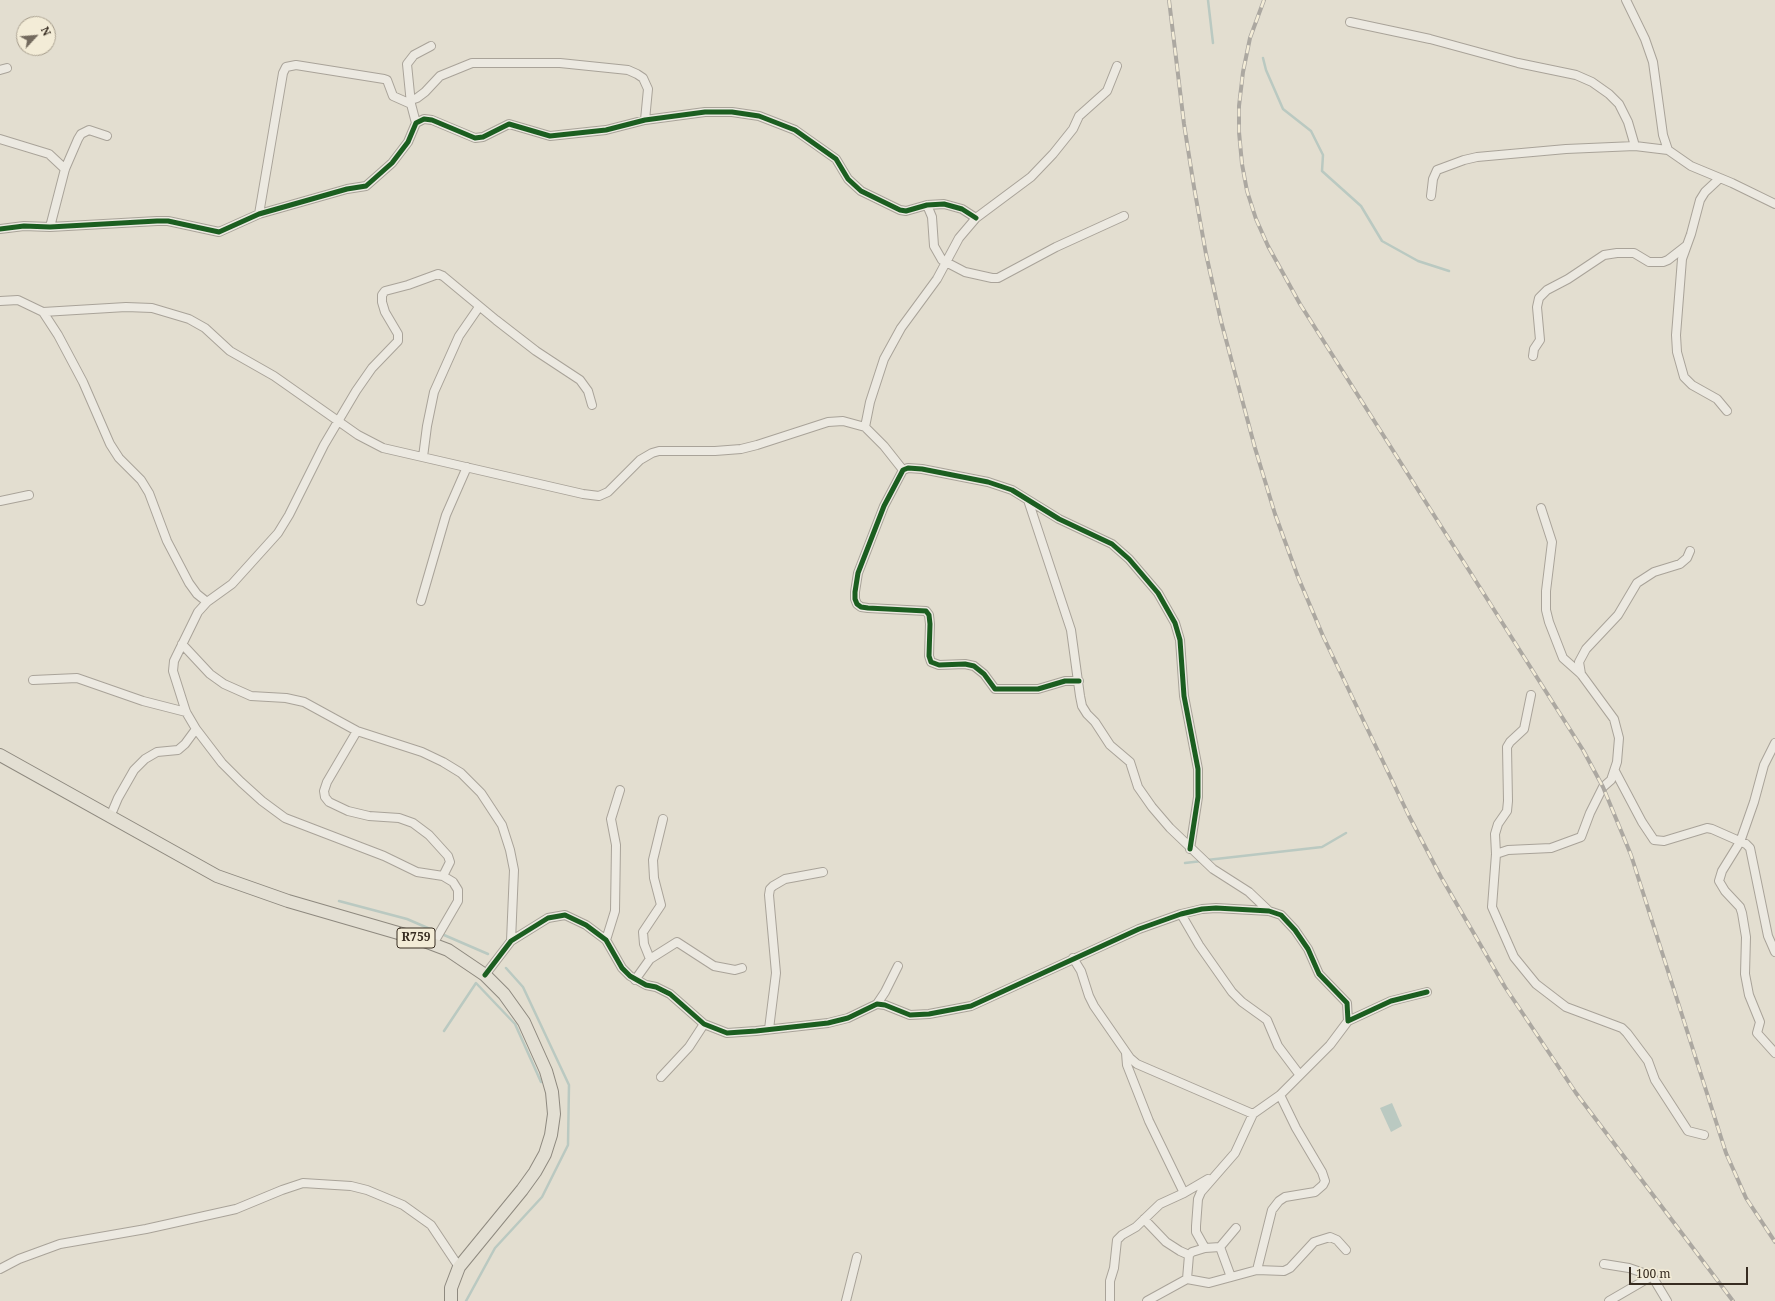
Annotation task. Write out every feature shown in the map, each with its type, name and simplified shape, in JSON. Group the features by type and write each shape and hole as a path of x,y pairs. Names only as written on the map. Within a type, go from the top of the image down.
{"main road":[{"name":"R759","path":"0,755 217,876 288,901 433,944 448,950 485,975 504,994 524,1022 546,1071 552,1092 554,1114 552,1135 545,1154 535,1172 459,1267 451,1288 451,1301"}],"street":[{"path":"1626,0 1645,39 1653,62 1663,135 1668,150"},
{"path":"1350,22 1430,39 1495,57 1576,75 1592,82 1610,94 1619,104 1628,122 1635,146"},
{"path":"0,229 24,226 50,227 163,221 219,232 259,214 347,189 366,186 399,155 408,142 416,123 411,102 407,64 414,55 431,46"},
{"path":"411,102 425,92 440,76 472,63 560,63 628,70 643,78 648,89 645,120"},
{"path":"259,214 283,73 286,67 296,65 384,79 386,80 394,97 411,102"},
{"path":"865,427 872,395 884,359 901,328 928,293 960,238 976,218 1031,177 1053,154 1074,129 1079,116 1107,91 1116,66"},
{"path":"416,123 424,119 432,120 475,138 483,137 509,124 550,136 606,130 645,120 704,112 732,112 759,116 785,125 805,136 836,160 848,179 861,191 900,210 906,211 927,205 944,204 954,206 976,218"},
{"path":"50,227 65,169 81,134 89,130 107,136"},
{"path":"0,139 49,154 65,169"},
{"path":"1431,196 1433,179 1437,170 1464,160 1566,149 1635,146 1668,150 1691,166 1775,204"},
{"path":"1720,178 1705,192 1700,200 1680,267 1676,335 1680,368 1684,377 1692,385 1718,399 1727,411"},
{"path":"927,205 932,217 934,246 942,260 974,275 998,278 1056,247 1124,216"},
{"path":"1533,356 1533,352 1540,340 1537,307 1539,298 1547,290 1568,279 1604,255 1622,252 1634,253 1649,262 1663,262 1687,246"},
{"path":"433,944 458,901 456,886 443,876 417,872 384,856 285,818 262,801 222,763 196,729 186,712 173,671 174,661 195,618 207,602 232,584 278,533 356,391 372,368 399,338 385,312 382,302 382,295 384,291 440,274 479,307 536,351 580,380 588,392 592,405"},
{"path":"0,301 18,300 42,312 58,335 83,382 110,444 119,458 142,480 149,493 167,541 189,583 197,594 207,602"},
{"path":"42,312 126,307 152,308 189,319 205,328 230,350 274,376 358,435 382,448 467,466 583,494 599,496 608,492 640,460 652,452 741,449 828,422 852,422 865,427 884,446 903,470"},
{"path":"423,457 426,426 434,392 459,336 479,307"},
{"path":"421,601 446,515 467,466"},
{"path":"1078,681 1065,681 1038,689 995,689 979,670 970,664 939,665 931,662 928,656 930,624 929,615 926,611 868,608 860,607 857,604 855,592 858,573 884,506 903,470 908,468 922,469 988,482 1012,490 1059,519 1112,544 1129,559 1158,593 1175,623 1180,640 1184,696 1198,769 1198,797 1190,849"},
{"path":"0,501 28,495"},
{"path":"1028,500 1070,630 1082,706 1095,722 1110,745 1130,762 1138,787 1152,807 1190,849 1213,869 1249,892 1269,911"},
{"path":"1496,854 1508,850 1551,848 1581,837 1603,787 1610,780 1618,754 1618,732 1608,709 1581,674 1563,658 1549,622 1546,610 1546,591 1552,542 1541,508"},
{"path":"1581,674 1580,662 1586,649 1618,615 1637,583 1654,572 1680,564 1687,558 1690,551"},
{"path":"182,644 210,674 224,684 251,696 286,698 304,702 357,730 422,752 460,773 481,793 502,826 514,870 511,941"},
{"path":"32,680 77,678 142,701 186,712"},
{"path":"1532,695 1524,729 1510,742 1507,747 1508,801 1507,811 1496,828 1496,854 1492,907 1514,957 1536,984 1566,1007 1622,1028 1648,1061 1655,1080 1688,1130 1704,1135"},
{"path":"110,817 118,798 134,770 145,759 157,752 178,750 186,744 196,729"},
{"path":"357,730 327,782 324,791 325,797 328,802 348,811 369,816 399,818 413,823 429,835 448,856 450,862 443,876"},
{"path":"1775,743 1764,765 1754,802 1740,842 1722,871 1719,881 1725,891 1740,907 1742,913 1746,937 1745,974 1749,995 1760,1022 1757,1033 1775,1053"},
{"path":"1614,771 1642,822 1654,840 1664,841 1707,828 1719,831 1746,844 1751,852 1768,936 1775,952"},
{"path":"606,940 615,911 616,845 611,819 620,790"},
{"path":"650,959 644,944 643,932 661,906 654,878 653,860 655,844 663,819"},
{"path":"769,1029 776,974 769,895 770,889 772,886 785,880 823,872"},
{"path":"877,1004 886,1005 910,1015 951,1011 982,1002 1073,958 1139,929 1181,914 1202,909 1216,908 1269,911 1281,915 1308,948 1319,974 1347,1003 1348,1020"},
{"path":"1181,914 1199,946 1232,992 1242,1002 1267,1020 1278,1046 1299,1074"},
{"path":"485,975 511,941 548,918 565,916 586,925 606,940 622,968 635,980 670,994 704,1024 727,1033 828,1023 848,1018 877,1004 898,966"},
{"path":"635,980 650,959 677,942 714,966 734,970 742,968"},
{"path":"1073,958 1081,971 1094,1006 1126,1053 1137,1064 1253,1114"},
{"path":"1205,1248 1196,1232 1198,1200 1201,1192 1238,1148 1253,1114 1280,1095 1299,1074 1330,1045 1348,1020 1391,1001 1427,992"},
{"path":"661,1077 689,1047 704,1024"},
{"path":"1126,1053 1127,1065 1149,1121 1184,1194"},
{"path":"1257,1270 1272,1210 1279,1201 1285,1197 1315,1192 1323,1185 1325,1181 1322,1172 1296,1128 1280,1095"},
{"path":"1110,1301 1110,1281 1114,1268 1117,1240 1122,1235 1136,1227 1160,1204 1184,1194 1215,1175"},
{"path":"0,1269 19,1259 60,1244 146,1229 236,1209 303,1183 350,1186 367,1190 403,1205 431,1225 459,1267"},
{"path":"1144,1219 1166,1242 1189,1255 1205,1248 1220,1247 1236,1228"},
{"path":"1147,1301 1163,1294 1187,1279 1209,1283 1257,1270 1284,1271 1290,1268 1314,1242 1330,1237 1337,1240 1346,1250"},
{"path":"1220,1247 1231,1277"},
{"path":"1187,1279 1189,1255"},
{"path":"846,1301 857,1257"},
{"path":"1604,1264 1629,1268 1652,1276 1667,1301"},
{"path":"1609,1301 1652,1276"},
{"path":"1163,1294 1168,1301"}],"shaded area":[{"path":"1392,1103 1402,1126 1391,1132 1380,1108"}],"waterway":[{"path":"1208,0 1213,43"},
{"path":"1263,58 1266,70 1283,109 1311,131 1323,155 1322,171 1361,206 1382,241 1418,261 1449,271"},
{"path":"1207,860 1322,847 1346,833"},
{"path":"1185,863 1202,861"},
{"path":"339,901 407,919 488,954"},
{"path":"466,1301 495,1248 542,1197 568,1145 569,1085 523,987 506,968"},
{"path":"444,1031 476,983 515,1024 541,1082"}],"railway":[{"path":"1169,0 1184,124 1194,187 1206,254 1221,321 1255,448 1275,514 1298,577 1323,636 1409,816 1441,877 1505,987 1576,1093 1733,1301"},
{"path":"1264,0 1250,38 1243,72 1239,106 1239,132 1242,164 1247,191 1256,219 1268,246 1300,304 1583,750 1603,787 1631,855 1726,1153 1746,1198 1775,1242"}],"cycle path":[{"path":"0,229 24,226 50,227 168,221 219,232 259,214 347,189 366,186 392,163 408,142 416,123 424,119 432,120 475,138 483,137 509,124 550,136 606,130 645,120 705,112 732,112 759,116 795,130 836,159 848,179 861,191 900,210 906,211 927,205 944,204 962,209 976,218"},
{"path":"1079,681 1065,681 1038,689 995,689 984,674 974,666 965,664 939,665 931,662 929,656 930,624 929,615 926,611 868,608 861,607 857,604 855,592 858,573 884,506 903,470 908,468 922,469 988,482 1012,490 1059,519 1112,544 1129,559 1158,593 1175,623 1180,640 1184,696 1198,769 1198,797 1190,849"},
{"path":"485,975 511,941 548,918 565,915 586,925 606,940 622,968 630,976 646,985 656,987 670,994 704,1024 727,1033 756,1031 828,1023 848,1018 877,1004 885,1005 910,1015 929,1014 971,1006 1139,929 1181,914 1202,909 1216,908 1269,911 1281,915 1295,930 1308,949 1319,974 1347,1003 1348,1021 1391,1001 1427,992"}]}
